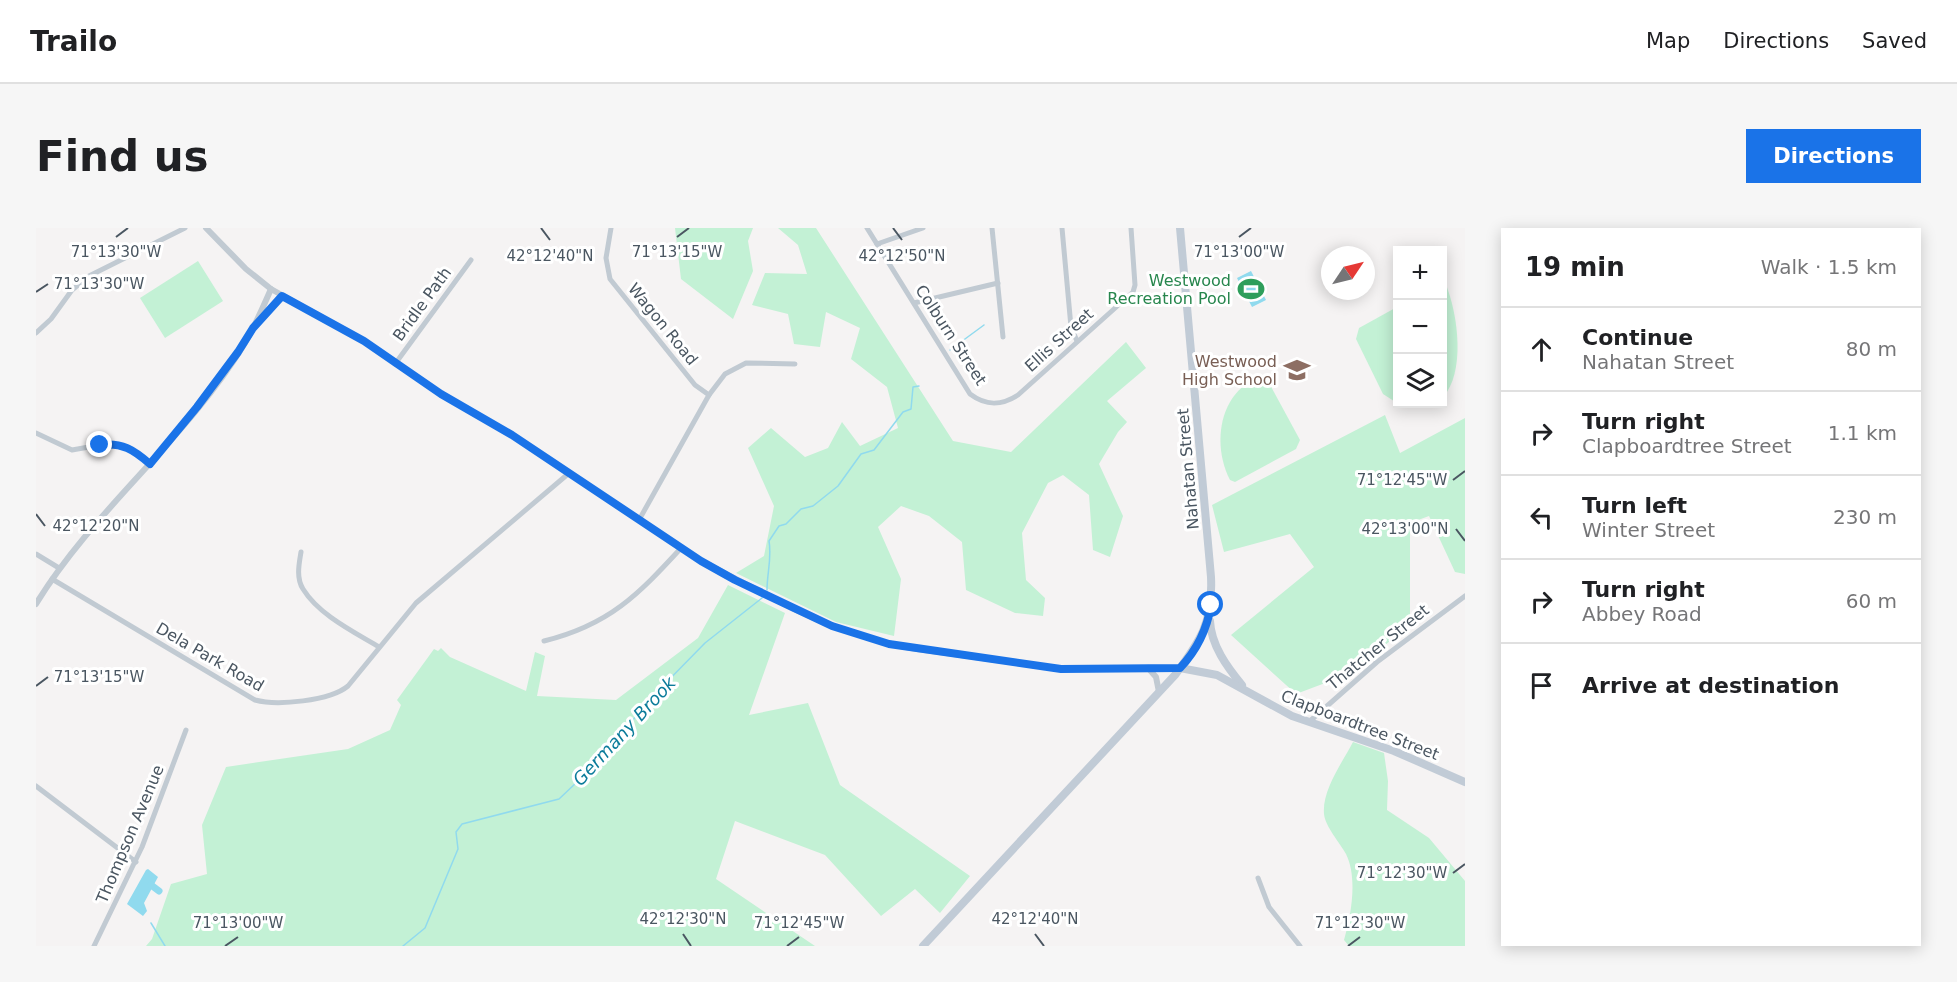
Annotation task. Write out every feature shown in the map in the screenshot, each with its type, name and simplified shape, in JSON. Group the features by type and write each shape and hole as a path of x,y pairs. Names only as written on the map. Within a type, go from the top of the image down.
{"main road":[{"name":"Nahatan Street","path":"923,946 1180,668 1197,647 1210,614 1211,568 1180,228"},
{"name":"Clapboardtree Street","path":"1210,614 1212,634 1224,661 1246,690"},
{"name":"Clapboardtree Street","path":"1180,668 1217,675 1273,706 1394,751 1465,782"}],"street":[{"path":"36,333 51,319 72,290 89,276 185,228"},
{"name":"Clapboardtree Street","path":"206,228 246,269 271,289 341,327 460,406 512,435 568,474 735,580 794,609 832,626 889,644 1061,669 1180,668"},
{"name":"Wagon Road","path":"611,228 606,258 610,279 695,385 709,395"},
{"name":"Colburn Street","path":"867,228 970,394 987,404 1008,402"},
{"path":"877,244 923,228"},
{"path":"992,228 1003,337"},
{"path":"1062,228 1071,327 1077,341"},
{"name":"Ellis Street","path":"1008,402 1133,292 1135,285 1131,228"},
{"name":"Bridle Path","path":"395,364 471,260"},
{"path":"914,303 998,283"},
{"path":"36,604 59,568 96,521 150,464 197,407 238,352 253,328 271,289"},
{"path":"253,328 282,296"},
{"path":"639,520 709,395 725,374 739,366 777,362 795,364"},
{"path":"36,433 72,450 100,445 121,445 130,448 150,464"},
{"name":"Dela Park Road","path":"52,579 255,700 264,703 333,696 341,692 416,603 568,474"},
{"path":"544,641 584,629 616,612 682,547"},
{"path":"301,552 298,569 302,588 341,624 379,647"},
{"path":"36,554 59,568"},
{"name":"Thatcher Street","path":"1310,720 1377,662 1465,596"},
{"path":"1147,668 1156,677 1159,692"},
{"name":"Thompson Avenue","path":"94,946 136,862 186,730"},
{"path":"36,786 136,862"},
{"path":"1258,879 1269,907 1300,946"}],"green space":[{"path":"675,228 753,228 748,241 753,271 733,319 681,279"},
{"path":"778,228 816,228 953,441 1011,452 1126,342 1146,368 1107,401 1127,422 1118,432 1099,464 1123,516 1110,557 1093,550 1089,495 1063,475 1048,483 1022,533 1026,580 1045,598 1043,616 1015,613 966,590 962,542 929,516 901,506 878,527 901,579 894,636 836,622 736,573 764,556 774,506 748,448 771,428 805,457 828,448 842,422 860,446 898,428 887,387 851,359 860,328 826,312 820,347 794,344 788,314 752,305 765,273 807,274 798,245"},
{"path":"198,261 223,301 165,338 140,298"},
{"path":"1447,288 1454,311 1458,343 1455,374 1447,391"},
{"path":"1393,309 1393,400 1383,394 1356,339 1359,328"},
{"path":"1260,377 1269,383 1300,440 1296,449 1235,482 1230,480 1221,452 1222,421 1235,395 1246,384"},
{"path":"1385,415 1400,453 1465,418 1465,574 1455,572 1429,516 1410,523 1410,625 1349,674 1296,694 1231,635 1314,567 1290,534 1224,552 1212,505"},
{"path":"728,585 785,613 749,715 808,703 840,785 970,876 940,913 915,889 881,916 825,855 735,821 716,879 815,946 146,946 152,939 171,884 207,874 202,825 226,767 348,749 390,730 401,705 397,700 434,649 438,651 441,648 450,657 526,691 535,652 545,656 537,696 616,700 698,638"},
{"path":"1353,742 1384,753 1388,781 1387,810 1429,838 1465,881 1465,946 1349,946 1344,940 1351,909 1352,874 1346,854 1325,819 1324,805 1329,786"}],"water":[{"name":"Westwood Recreation Pool","path":"1251,271 1266,300 1252,307 1237,278"},
{"path":"148,869 158,877 144,903 147,911 143,916 127,904"}],"waterway":[{"name":"Germany Brook","path":"950,350 984,325"},
{"name":"Germany Brook","path":"767,590 769,541 779,526 786,524 801,509 813,506 838,486 861,454 874,450 903,412 911,409 913,387 919,386"},
{"name":"Germany Brook","path":"403,946 425,928 458,849 456,832 462,824 559,799 594,766 654,695 705,643 762,598"},
{"path":"151,885 159,891"},
{"path":"151,923 165,946"}],"place":[{"name":"Westwood Recreation Pool","path":"1251,289"},
{"name":"Westwood High School","path":"1297,370"}],"route":[{"path":"100,445 121,445 130,448 150,464 197,407 244,344 253,328 282,296 364,341 395,364 475,415 512,435 701,561 735,580 832,626 889,644 1061,669 1180,668 1197,647 1204,633 1211,605"}]}
